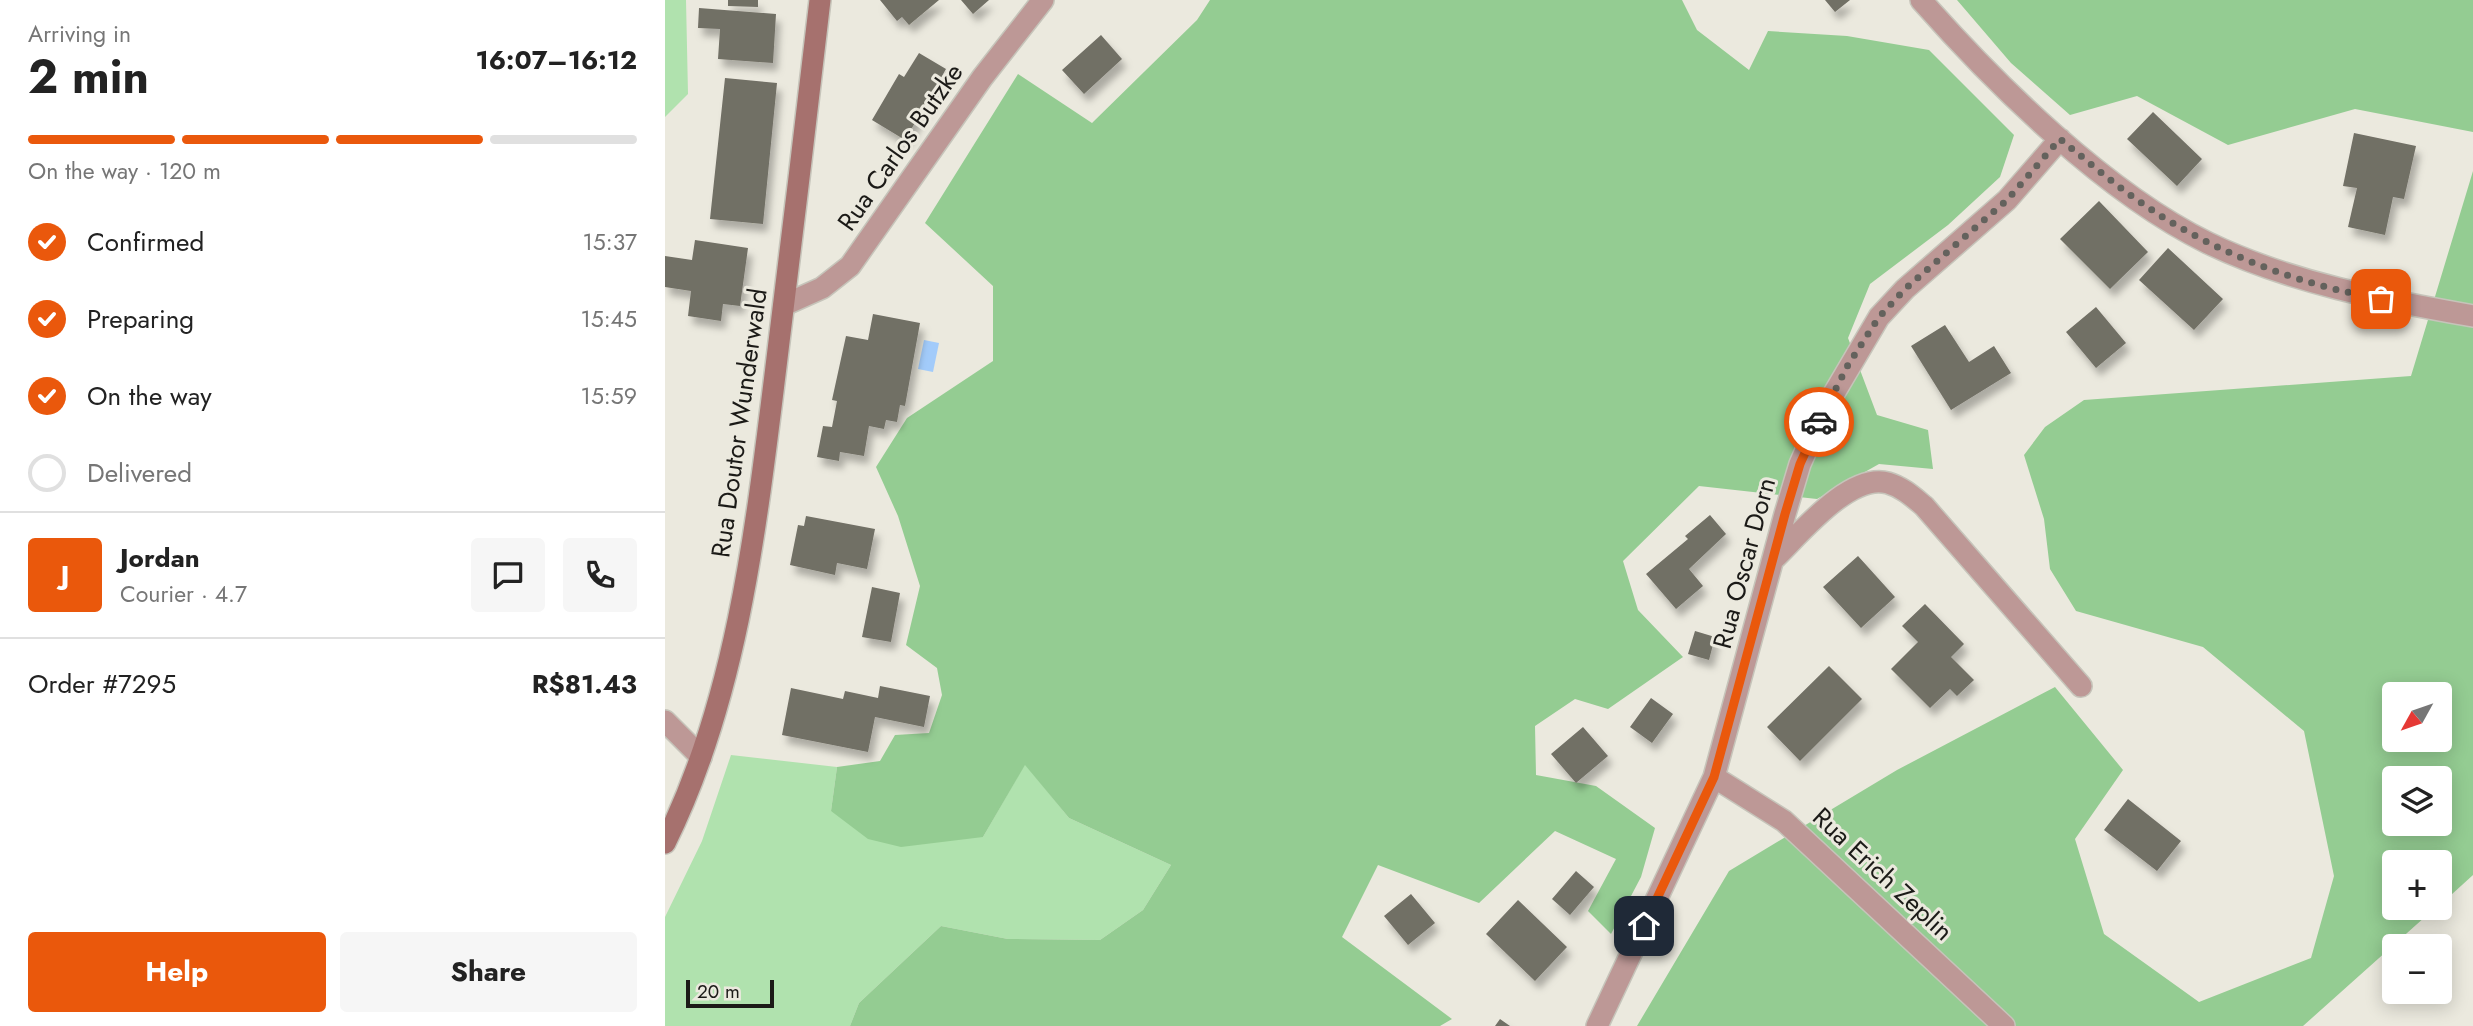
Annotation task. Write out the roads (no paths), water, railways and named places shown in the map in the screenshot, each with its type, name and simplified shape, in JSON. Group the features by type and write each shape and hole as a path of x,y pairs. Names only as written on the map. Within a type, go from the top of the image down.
{"street":[{"name":"Rua Doutor Wunderwald","path":"665,844 701,757 744,586 763,468 820,0"},
{"name":"Rua Carlos Butzke","path":"784,305 822,288 850,266 982,78 1043,0"},
{"path":"1921,0 1992,76 2060,139 2148,208 2207,243 2265,267 2358,295 2473,316"},
{"name":"Rua Oscar Dorn","path":"1597,1026 1714,777 1800,464 1823,412 1879,317 1905,289 2007,200 2060,139"},
{"path":"1773,560 1845,493 1863,484 1886,482 1905,491 1924,506 2081,686"},
{"path":"665,721 701,757"},
{"name":"Rua Erich Zeplin","path":"1714,777 1784,821 2004,1026"}],"water":[{"path":"924,340 939,343 933,372 918,369"}]}
